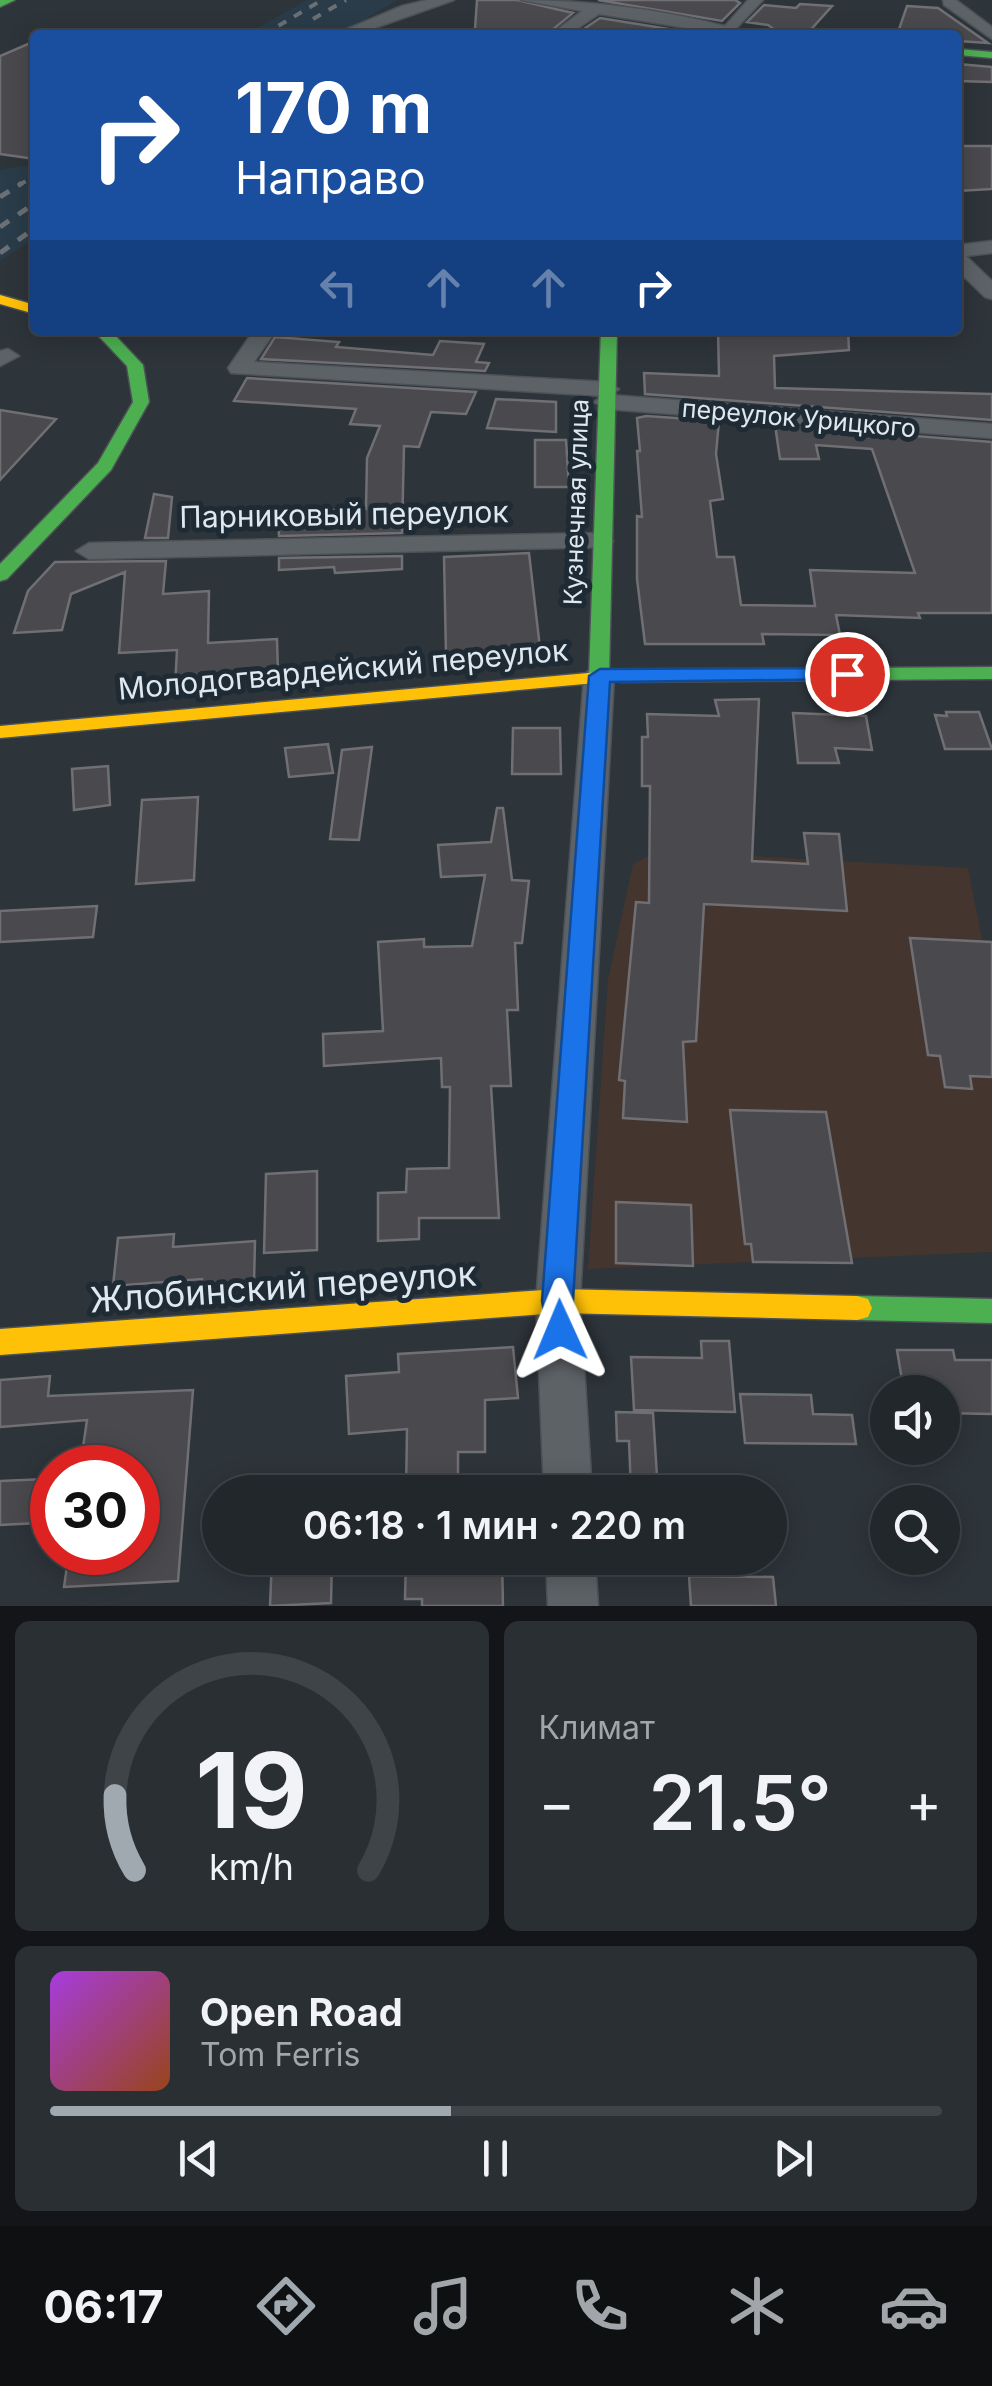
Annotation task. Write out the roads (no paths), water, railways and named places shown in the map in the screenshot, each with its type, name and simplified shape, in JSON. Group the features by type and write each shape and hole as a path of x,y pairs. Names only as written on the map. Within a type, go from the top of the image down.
{"main road":[{"path":"0,4 10,0"},
{"path":"962,52 992,54"},
{"path":"0,286 30,295"},
{"path":"0,299 30,308"},
{"path":"93,335 111,368"},
{"path":"0,575 104,466 142,402 135,365 93,335"},
{"name":"Кузнечная улица","path":"600,676 600,541 610,335"},
{"path":"0,542 78,464 115,404"},
{"name":"Молодогвардейский переулок","path":"0,732 600,676 992,673"},
{"name":"Жлобинский переулок","path":"0,1342 558,1301 992,1312"}],"street":[{"path":"352,30 447,0"},
{"path":"528,0 682,20 717,30"},
{"path":"730,30 756,0"},
{"path":"949,2 992,34"},
{"path":"565,30 596,9"},
{"path":"962,251 992,247"},
{"path":"962,264 992,293"},
{"name":"переулок Урицкого","path":"262,335 239,368 992,431"},
{"name":"Парниковый переулок","path":"89,551 600,541"},
{"path":"567,1475 558,1301 600,676"},
{"path":"572,1575 574,1606"}],"railway":[{"path":"271,30 322,0"},
{"path":"313,19 346,0"},
{"path":"18,186 30,178"},
{"path":"0,197 22,183"},
{"path":"0,227 30,206"},
{"path":"0,253 30,232"}]}
